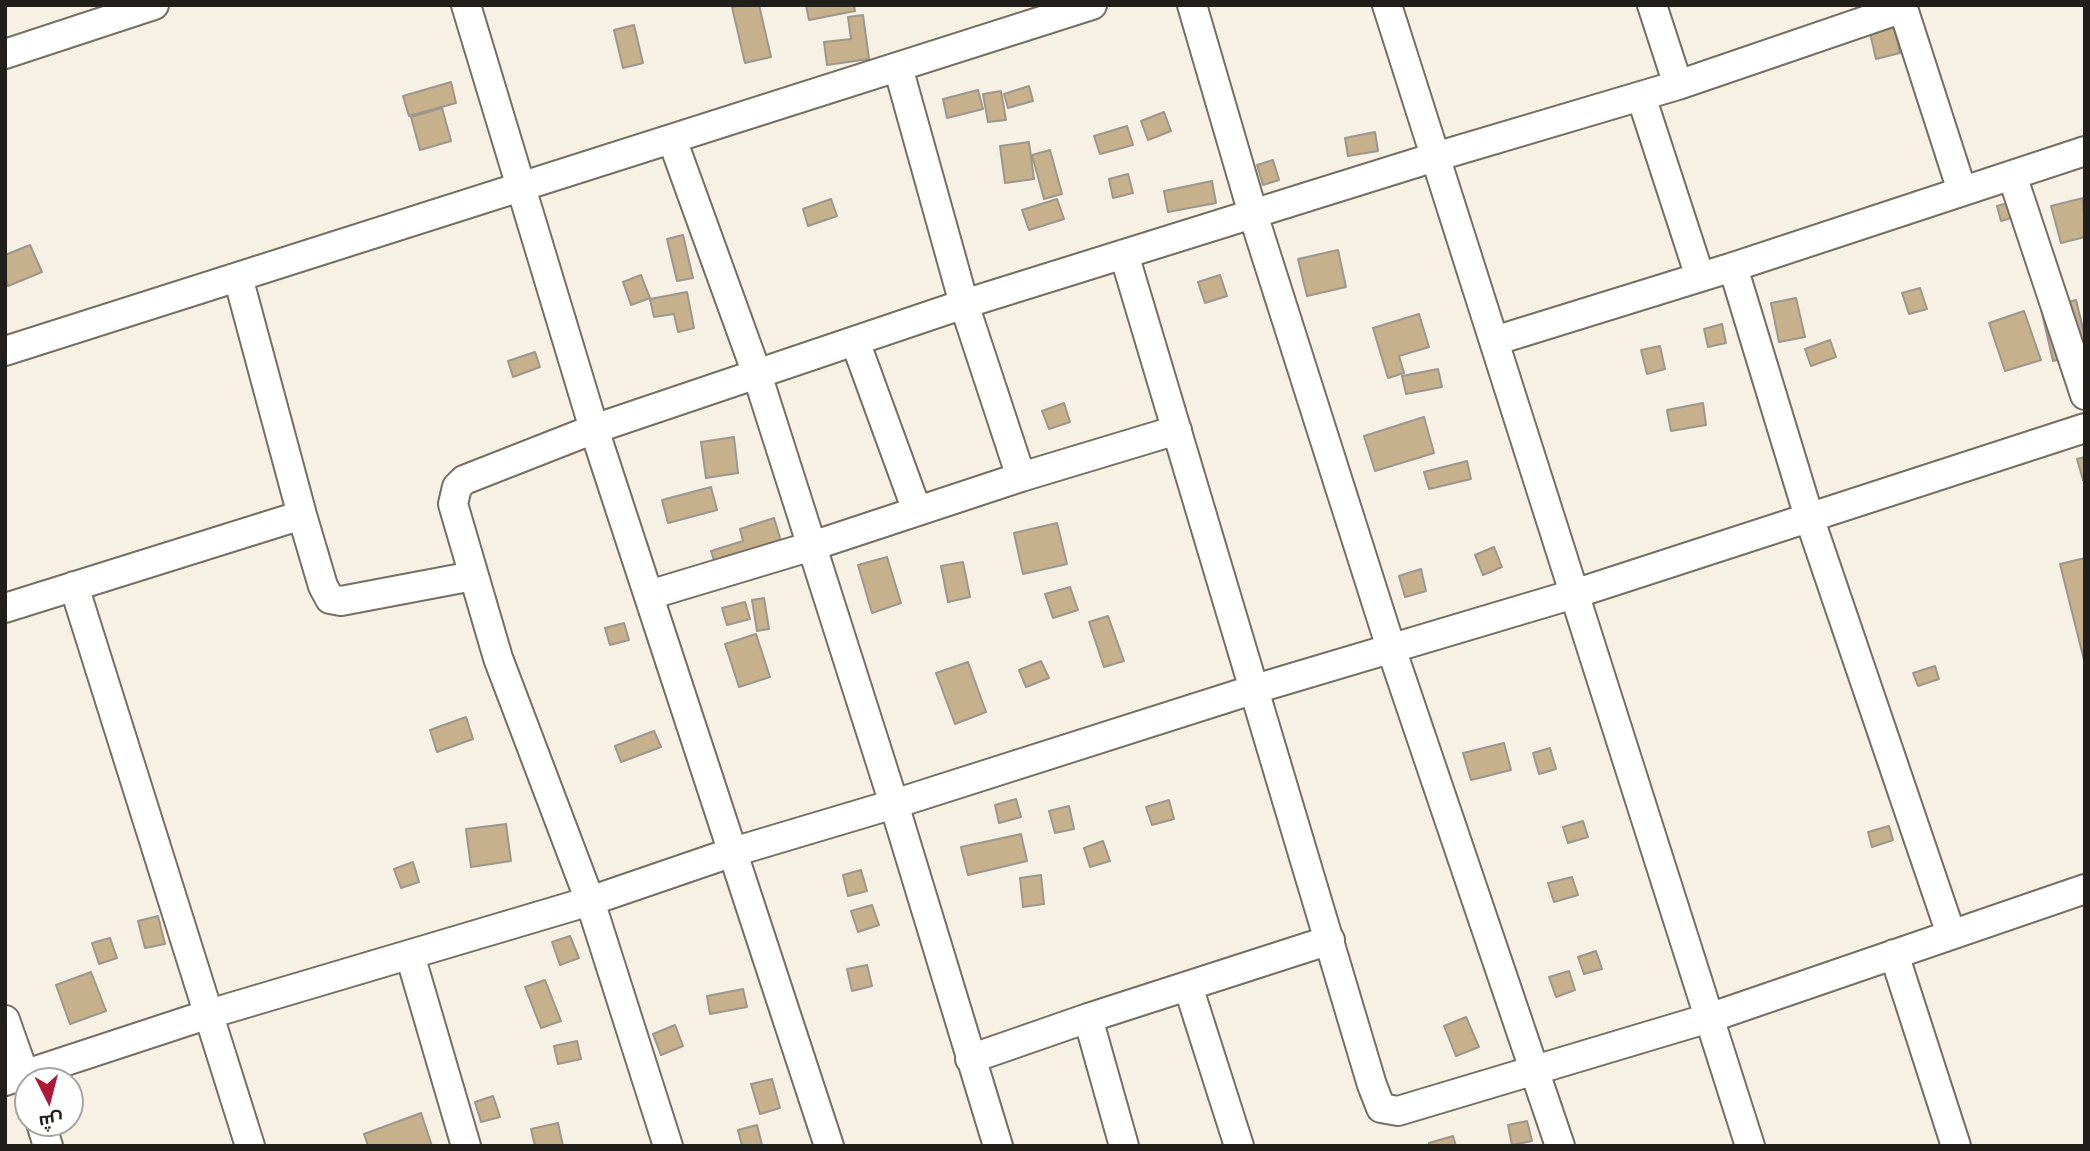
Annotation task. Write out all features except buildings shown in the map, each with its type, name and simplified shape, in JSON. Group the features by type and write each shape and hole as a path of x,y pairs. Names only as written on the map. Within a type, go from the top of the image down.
{"street":[{"path":"5,54 154,5"},
{"path":"466,5 594,429 829,1146"},
{"path":"5,351 1092,5"},
{"path":"1192,5 1253,214 1391,648 1536,1071 1559,1146"},
{"path":"1387,5 1750,1146"},
{"path":"1652,5 1678,85"},
{"path":"668,1146 590,901 498,658 453,504 457,487 464,480 594,429 964,304 1435,157 1678,85 1903,7 1962,191"},
{"path":"898,67 964,304 1021,477"},
{"path":"1642,96 1700,277"},
{"path":"672,139 757,374 894,804 998,1146"},
{"path":"1494,341 1733,267 2085,151"},
{"path":"2012,175 2085,394"},
{"path":"1124,254 1381,1108 1398,1111 1709,1018 2085,889"},
{"path":"1733,267 1809,517 1951,934"},
{"path":"238,277 302,515 323,586 330,598 341,601 473,576"},
{"path":"855,341 917,511"},
{"path":"56,1067 209,1014 590,901 733,852 894,804 1255,689 1574,594 2085,428"},
{"path":"649,595 1177,430"},
{"path":"5,608 302,515"},
{"path":"74,586 250,1146"},
{"path":"970,1059 1331,940"},
{"path":"1894,954 1956,1146"},
{"path":"410,955 466,1146"},
{"path":"1188,986 1239,1146"},
{"path":"1088,1018 1124,1146"},
{"path":"5,1020 16,1067"}]}
